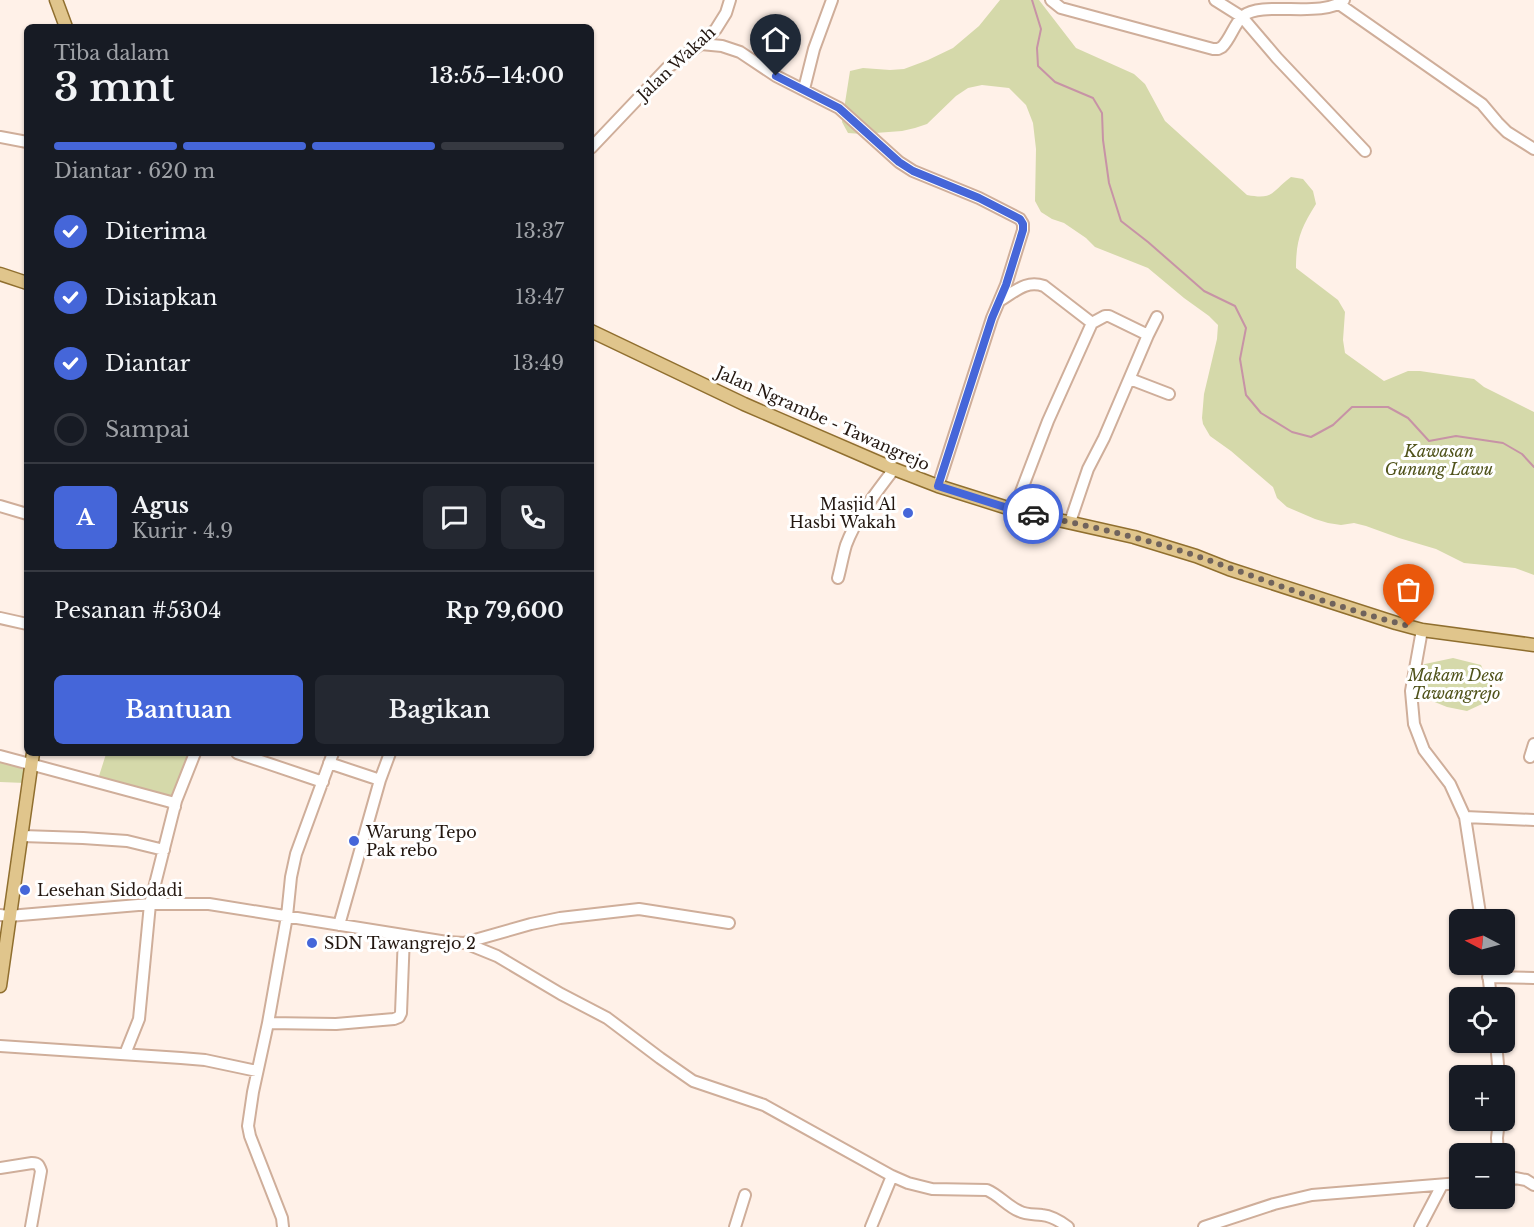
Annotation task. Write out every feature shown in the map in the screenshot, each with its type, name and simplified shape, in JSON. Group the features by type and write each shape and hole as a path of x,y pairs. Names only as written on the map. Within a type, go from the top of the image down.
{"main road":[{"path":"56,0 65,24"},
{"path":"0,274 24,282"},
{"name":"Jalan Ngrambe - Tawangrejo","path":"594,332 744,404 938,486 1014,510 1144,540 1422,630 1534,645"},
{"path":"0,986 5,916 21,836 32,759"}],"street":[{"name":"Jalan Wakah","path":"594,145 667,68 701,44 716,29 726,13 730,0"},
{"path":"804,89 814,49 832,0"},
{"path":"1051,0 1061,8 1213,49 1226,44 1242,17 1254,9 1320,8 1342,2 1482,104 1507,132 1534,149"},
{"path":"1215,0 1242,17 1277,58 1365,151"},
{"path":"701,44 722,46 740,52 776,76 839,108 899,162 913,171 979,198 1020,219 1023,224 1000,301 992,318 938,486"},
{"path":"0,137 24,141"},
{"path":"1000,301 1027,284 1044,285 1092,323"},
{"path":"1014,510 1048,421 1092,323 1109,316 1148,335"},
{"path":"1070,522 1088,470 1157,317"},
{"path":"1130,379 1169,393"},
{"path":"838,578 846,546 859,517 894,469"},
{"path":"0,506 24,513"},
{"path":"0,618 24,623"},
{"path":"1422,630 1411,691 1414,724 1424,750 1450,784 1465,817 1479,909"},
{"path":"1530,757 1534,744"},
{"path":"0,756 32,759 171,802 175,807"},
{"path":"125,1054 139,1019 150,904 175,807 194,756"},
{"path":"246,756 323,782"},
{"path":"339,925 389,756"},
{"path":"284,1227 248,1126 287,916 291,877 296,855 331,758 380,780"},
{"path":"1465,817 1534,820"},
{"path":"21,836 127,841 164,850"},
{"path":"5,916 150,904 209,904 464,943 560,918 639,909 729,923"},
{"path":"268,1023 336,1024 399,1017 404,935"},
{"path":"464,943 497,956 607,1018 693,1081 764,1105 892,1176 932,1189 987,1190 1017,1210 1053,1217 1068,1227"},
{"path":"1489,987 1488,977 1534,978"},
{"path":"0,1046 205,1060 257,1071"},
{"path":"0,1168 32,1163 37,1163 39,1166 31,1227"},
{"path":"871,1227 892,1176"},
{"path":"1515,1181 1526,1180 1534,1185"},
{"path":"1203,1227 1274,1204 1312,1195 1449,1184"},
{"path":"1420,1227 1442,1185"},
{"path":"735,1227 745,1195"}],"green space":[{"name":"Kawasan Gunung Lawu","path":"1000,0 1039,0 1076,48 1134,74 1145,84 1165,121 1247,195 1272,194 1291,177 1303,179 1313,191 1316,204 1300,234 1296,268 1338,300 1345,312 1343,340 1345,353 1384,381 1408,371 1474,379 1484,387 1534,412 1534,575 1515,568 1464,563 1436,549 1366,526 1354,523 1341,525 1328,523 1287,507 1277,498 1273,487 1210,436 1202,418 1204,394 1217,339 1218,325 1148,268 1095,247 1064,223 1041,212 1035,201 1036,149 1033,123 1026,105 1009,88 982,85 968,88 956,96 927,124 915,128 862,134 848,133 842,122 850,71 863,68 904,69 928,60 953,48 979,26"},
{"name":"Makam Desa Tawangrejo","path":"1453,658 1481,665 1489,685 1482,704 1467,711 1447,707 1415,694 1419,667"},
{"path":"105,756 192,756 174,799 99,776"},
{"path":"0,758 27,765 25,783 0,782"}],"waterway":[{"path":"1032,0 1041,29 1037,48 1038,66 1055,82 1093,98 1102,113 1109,183 1121,221 1204,291 1235,306 1246,328 1240,359 1246,395 1261,413 1292,432 1311,437 1333,425 1352,407 1388,407 1408,418 1429,441 1456,436 1503,443 1522,454 1534,467"}],"way so far":[{"path":"1033,514 1134,537 1409,626"}],"place":[{"name":"Masjid Al Hasbi Wakah","path":"908,513"},
{"name":"Warung Tepo Pak rebo","path":"354,841"},
{"name":"Lesehan Sidodadi","path":"25,890"},
{"name":"SDN Tawangrejo 2","path":"312,943"}],"route":[{"path":"776,76 839,108 899,162 913,171 979,198 1020,219 1023,224 1006,285 992,318 938,486 1033,514"}]}
